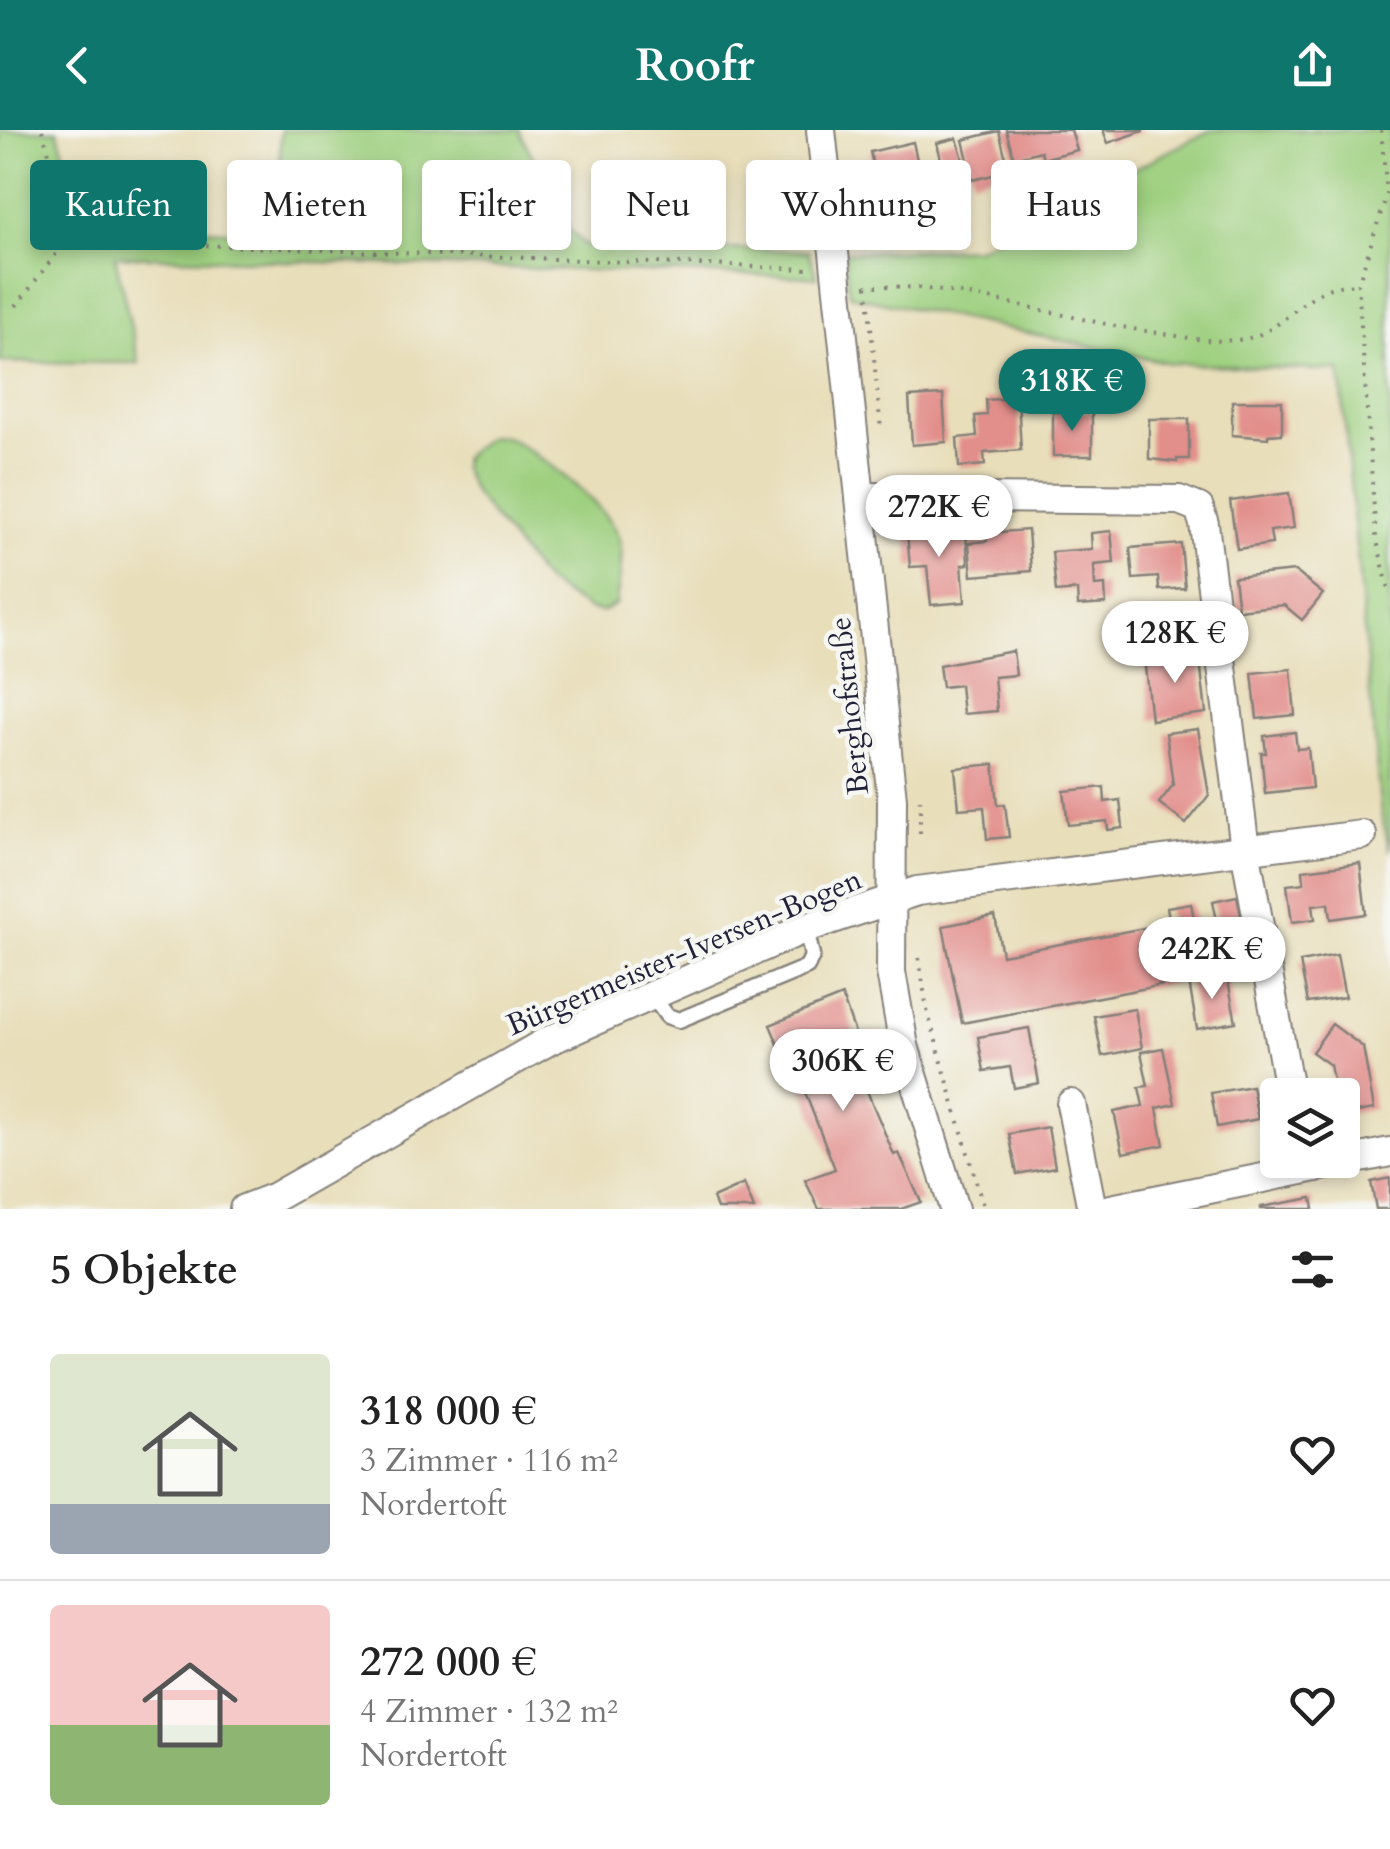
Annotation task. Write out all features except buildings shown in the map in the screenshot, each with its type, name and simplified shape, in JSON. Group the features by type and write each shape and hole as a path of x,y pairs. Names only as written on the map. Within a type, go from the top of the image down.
{"street":[{"name":"Berghofstraße","path":"821,130 892,799 890,972 904,1046 954,1209"},
{"path":"862,497 1179,500 1198,508 1204,524 1245,848 1287,1078"},
{"name":"Bürgermeister-Iversen-Bogen","path":"244,1209 275,1197 548,1041 806,928 917,892 1362,835"},
{"path":"1071,1104 1092,1209"},
{"path":"1360,1156 1390,1152"},
{"path":"1112,1209 1260,1174"}],"path":[{"path":"42,130 51,160"},
{"path":"1381,130 1386,194 1358,284 1376,538 1390,594"},
{"path":"207,247 836,278 940,288 1111,326 1209,340 1240,340 1270,332 1312,297 1331,287 1358,284"},
{"path":"16,306 59,250"}],"green space":[{"path":"0,130 57,130 66,160 30,160 30,250 207,250 207,230 227,231 227,250 402,250 402,160 280,160 281,130 519,130 534,160 422,160 422,250 571,250 571,232 591,250 808,251 817,277 115,256 139,363 0,362"},
{"path":"1211,130 1390,130 1390,851 1381,813 1340,371 1170,363 849,295 845,253 971,250 991,241 991,250 1137,250 1137,167"},
{"path":"504,436 554,468 606,517 621,548 616,604 602,612 588,609 545,582 473,492 462,467 463,457 488,437"}]}
